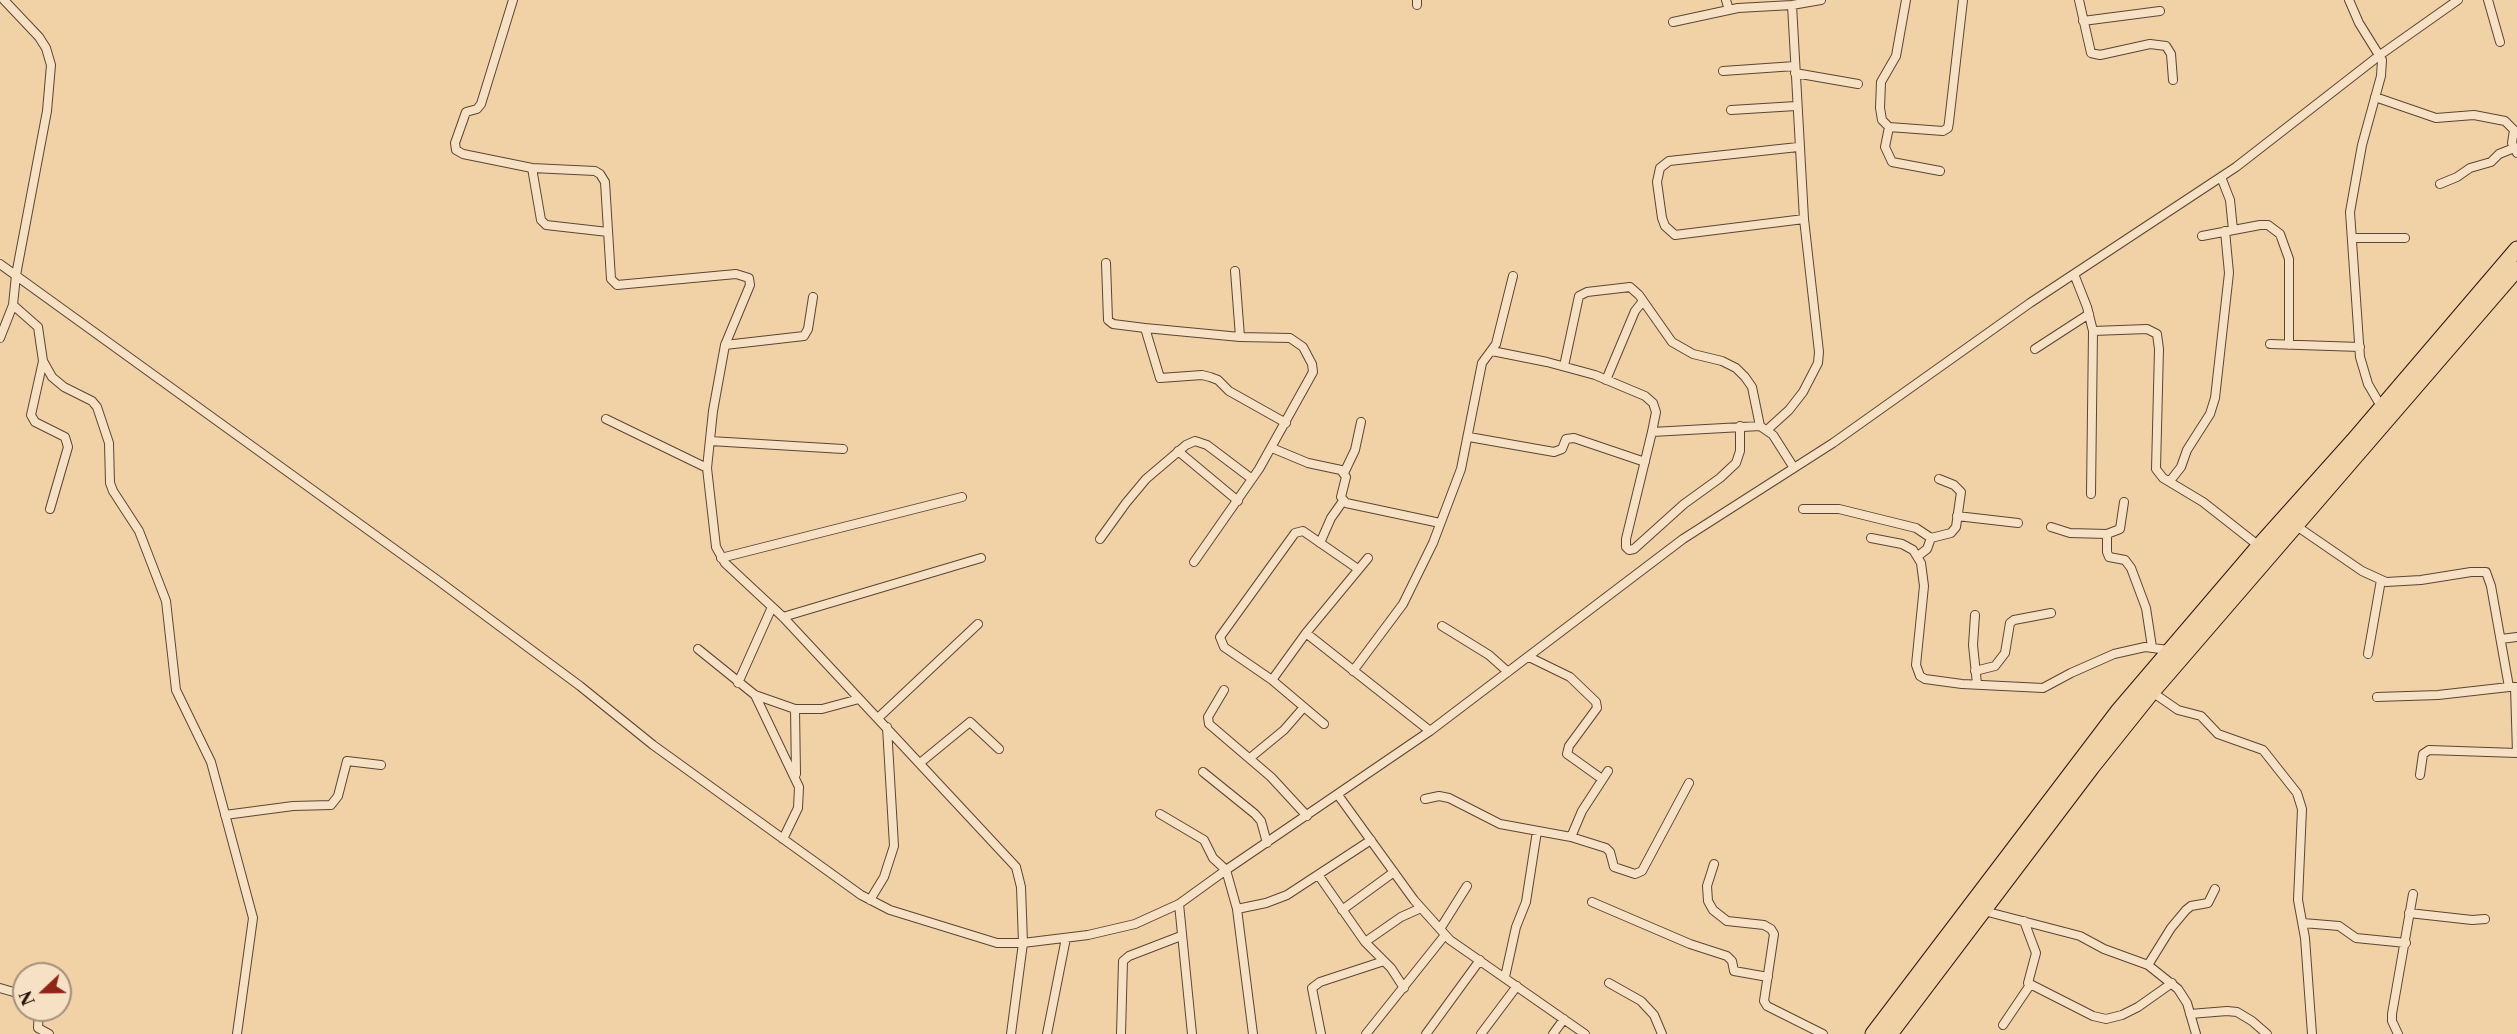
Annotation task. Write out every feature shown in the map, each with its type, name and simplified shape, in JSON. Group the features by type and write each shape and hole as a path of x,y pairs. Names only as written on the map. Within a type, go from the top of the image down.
{"highway":[{"path":"1873,1034 2070,772 2168,650 2382,408 2517,249"},
{"path":"1890,1034 2092,767 2152,692 2517,269"}],"street":[{"path":"0,338 13,305 16,275 47,111 51,65 46,48 39,37 4,0"},
{"path":"513,0 481,104 477,109 466,112 455,147 463,154 532,168 595,171 600,174 605,183 611,279 617,285 736,274 747,276 750,285 725,345 710,441 707,468 713,536 721,558 783,617 1016,867 1021,887 1023,943 1011,1034"},
{"path":"1726,0 1729,10"},
{"path":"1673,22 1729,10 1792,5 1821,0"},
{"path":"1906,0 1896,56 1881,82 1881,116 1889,127 1943,131 1948,128 1963,0"},
{"path":"2079,0 2088,47 2095,55 2150,44 2166,46 2170,54 2173,80"},
{"path":"2349,0 2359,24 2377,51 2382,67 2351,200 2360,347 2364,373 2382,408"},
{"path":"0,264 455,593 580,686 653,745 870,900 891,910 997,943 1023,943 1066,938 1135,924 1179,904 1430,731 1683,539 1794,468 2074,274 2221,177 2377,51 2458,0"},
{"path":"2488,0 2500,42"},
{"path":"1652,432 1740,426 1764,428 1796,402 1818,363 1819,340 1804,219 1798,147 1792,5"},
{"path":"2083,21 2160,11"},
{"path":"1723,71 1795,70 1858,84"},
{"path":"2375,97 2436,118 2474,115 2505,121 2514,130 2516,150 2499,154 2491,162 2470,168 2457,177 2440,184"},
{"path":"1731,110 1796,106"},
{"path":"1889,127 1885,147 1892,162 1940,171"},
{"path":"1798,147 1670,161 1660,168 1657,182 1662,218 1665,226 1675,235 1804,219"},
{"path":"532,168 541,220 546,225 608,232"},
{"path":"2170,481 2181,467 2187,450 2210,414 2215,398 2229,273 2230,200 2221,177"},
{"path":"2202,237 2268,225 2280,234 2289,259 2289,345"},
{"path":"2353,238 2405,238"},
{"path":"1106,263 1108,320 1113,324 1240,337 1290,338 1303,347 1312,364 1313,372 1272,448 1238,501 1194,562"},
{"path":"1234,271 1240,337"},
{"path":"2074,274 2093,331 2091,494"},
{"path":"1353,671 1403,604 1418,576 1440,523 1461,469 1482,363 1492,351 1513,276"},
{"path":"1564,366 1576,303 1582,293 1630,287 1643,301 1672,342 1680,348 1722,361 1736,368 1745,377 1752,387 1764,428 1794,468"},
{"path":"725,345 804,336 808,329 813,297"},
{"path":"1606,380 1635,311 1643,301"},
{"path":"13,305 38,327 43,361 31,415 35,422 65,437 68,447 50,509"},
{"path":"2035,349 2089,314"},
{"path":"1145,328 1157,375 1160,378 1210,376 1218,380 1228,391 1286,423"},
{"path":"2093,331 2147,329 2157,334 2159,349 2155,463 2158,474 2203,502 2259,546"},
{"path":"2270,344 2360,347"},
{"path":"1492,351 1564,366 1650,398 1656,412 1626,539 1626,547 1629,550 1634,549 1670,515 1720,478 1736,463 1739,457 1740,426"},
{"path":"43,361 52,377 64,387 92,401 97,407 109,443 110,483 117,500 139,531 166,601 176,690 211,762 253,918 237,1034"},
{"path":"606,419 707,468"},
{"path":"1320,543 1343,501 1341,494 1345,480 1344,473 1355,450 1361,422"},
{"path":"1469,437 1554,453 1562,449 1566,439 1574,438 1645,462"},
{"path":"710,441 843,449"},
{"path":"1100,539 1146,479 1178,451 1195,441 1252,479"},
{"path":"1272,448 1308,463 1341,470 1344,473"},
{"path":"1178,451 1238,501"},
{"path":"1803,508 1839,509 1916,528 1931,538 1953,532 1961,492 1954,485 1939,479"},
{"path":"721,558 962,496"},
{"path":"1343,501 1440,523"},
{"path":"2051,528 2070,533 2107,534 2120,529 2124,502"},
{"path":"1957,516 2018,523"},
{"path":"2295,525 2362,571 2380,580 2391,582 2421,580 2471,572 2486,572 2491,586 2500,639 2514,687 2517,753 2429,750 2422,754 2420,774"},
{"path":"1324,724 1272,680 1224,647 1220,637 1221,632 1295,533 1303,531 1358,569"},
{"path":"2107,534 2108,555 2125,561 2138,585 2146,608 2152,647"},
{"path":"1871,538 1902,544 1918,556 1923,570 1924,586 1916,665 1920,676 1933,682 2043,688 2114,654 2145,647 2168,650"},
{"path":"1918,556 1927,549 1931,538"},
{"path":"783,617 981,558"},
{"path":"1272,680 1306,633 1368,558"},
{"path":"2368,654 2380,580"},
{"path":"738,683 772,607"},
{"path":"1975,671 1990,668 2000,661 2005,653 2008,627 2014,620 2051,613"},
{"path":"1975,615 1973,645 1977,684"},
{"path":"878,718 978,624"},
{"path":"1442,626 1489,654 1508,672"},
{"path":"1306,633 1430,731"},
{"path":"2500,639 2517,637"},
{"path":"698,649 754,695 795,709 822,709 859,699"},
{"path":"1529,657 1570,677 1596,702 1597,708 1567,751 1568,756 1602,779"},
{"path":"2377,697 2450,694 2514,687"},
{"path":"1224,690 1208,721 1211,727 1250,758 1306,816"},
{"path":"2152,692 2178,710 2201,716 2218,734 2263,750 2291,783 2300,800 2302,809 2297,887 2303,923 2312,1034"},
{"path":"754,695 796,777 801,793 800,801 783,840"},
{"path":"1250,758 1284,730 1304,707"},
{"path":"795,709 796,777"},
{"path":"920,763 970,722 999,749"},
{"path":"870,900 884,877 894,846 887,727"},
{"path":"225,815 293,806 331,805 339,796 347,761 381,765"},
{"path":"1571,837 1582,811 1608,771"},
{"path":"1203,772 1255,814 1261,821 1267,843"},
{"path":"1425,800 1439,796 1449,798 1500,824 1571,837 1606,848 1610,852 1614,867 1639,873 1689,783"},
{"path":"1338,795 1421,908 1442,932 1585,1034"},
{"path":"1160,814 1204,840 1213,858 1226,870 1237,909 1253,1034"},
{"path":"1505,977 1516,927 1526,902 1537,831"},
{"path":"1237,909 1266,903 1287,895 1371,840"},
{"path":"1714,864 1707,886 1708,901 1713,910 1727,921 1764,926 1771,929 1774,934 1764,1001 1767,1006 1822,1034"},
{"path":"1342,910 1394,872"},
{"path":"1319,876 1365,942 1391,968 1404,988"},
{"path":"1365,1034 1404,988 1442,932 1467,886"},
{"path":"2148,965 2171,928 2186,910 2192,906 2208,903 2215,889"},
{"path":"2398,1034 2392,1021 2392,1014 2413,894"},
{"path":"1592,902 1690,944 1727,956 1732,961 1731,969 1736,972 1768,976"},
{"path":"1179,904 1192,1034"},
{"path":"1365,942 1401,917 1421,908"},
{"path":"1984,911 2080,936 2104,949 2148,965 2172,983 2187,1003 2196,1034"},
{"path":"2409,913 2472,920 2485,919"},
{"path":"2024,921 2036,953 2028,980 2030,985 2093,1016 2106,1019 2138,1007 2172,983"},
{"path":"2303,923 2339,926 2356,938 2406,943"},
{"path":"1121,1034 1123,961 1129,956 1181,936"},
{"path":"1047,1034 1066,938"},
{"path":"1426,1034 1480,960"},
{"path":"1321,1034 1312,988 1320,982 1384,961"},
{"path":"1609,983 1641,1001 1654,1015 1662,1034"},
{"path":"2004,1025 2030,985"},
{"path":"1481,1034 1517,986"},
{"path":"2190,1014 2237,1012 2267,1034"},
{"path":"1553,1034 1564,1019"},
{"path":"38,1022 38,1028 49,1034"}]}
